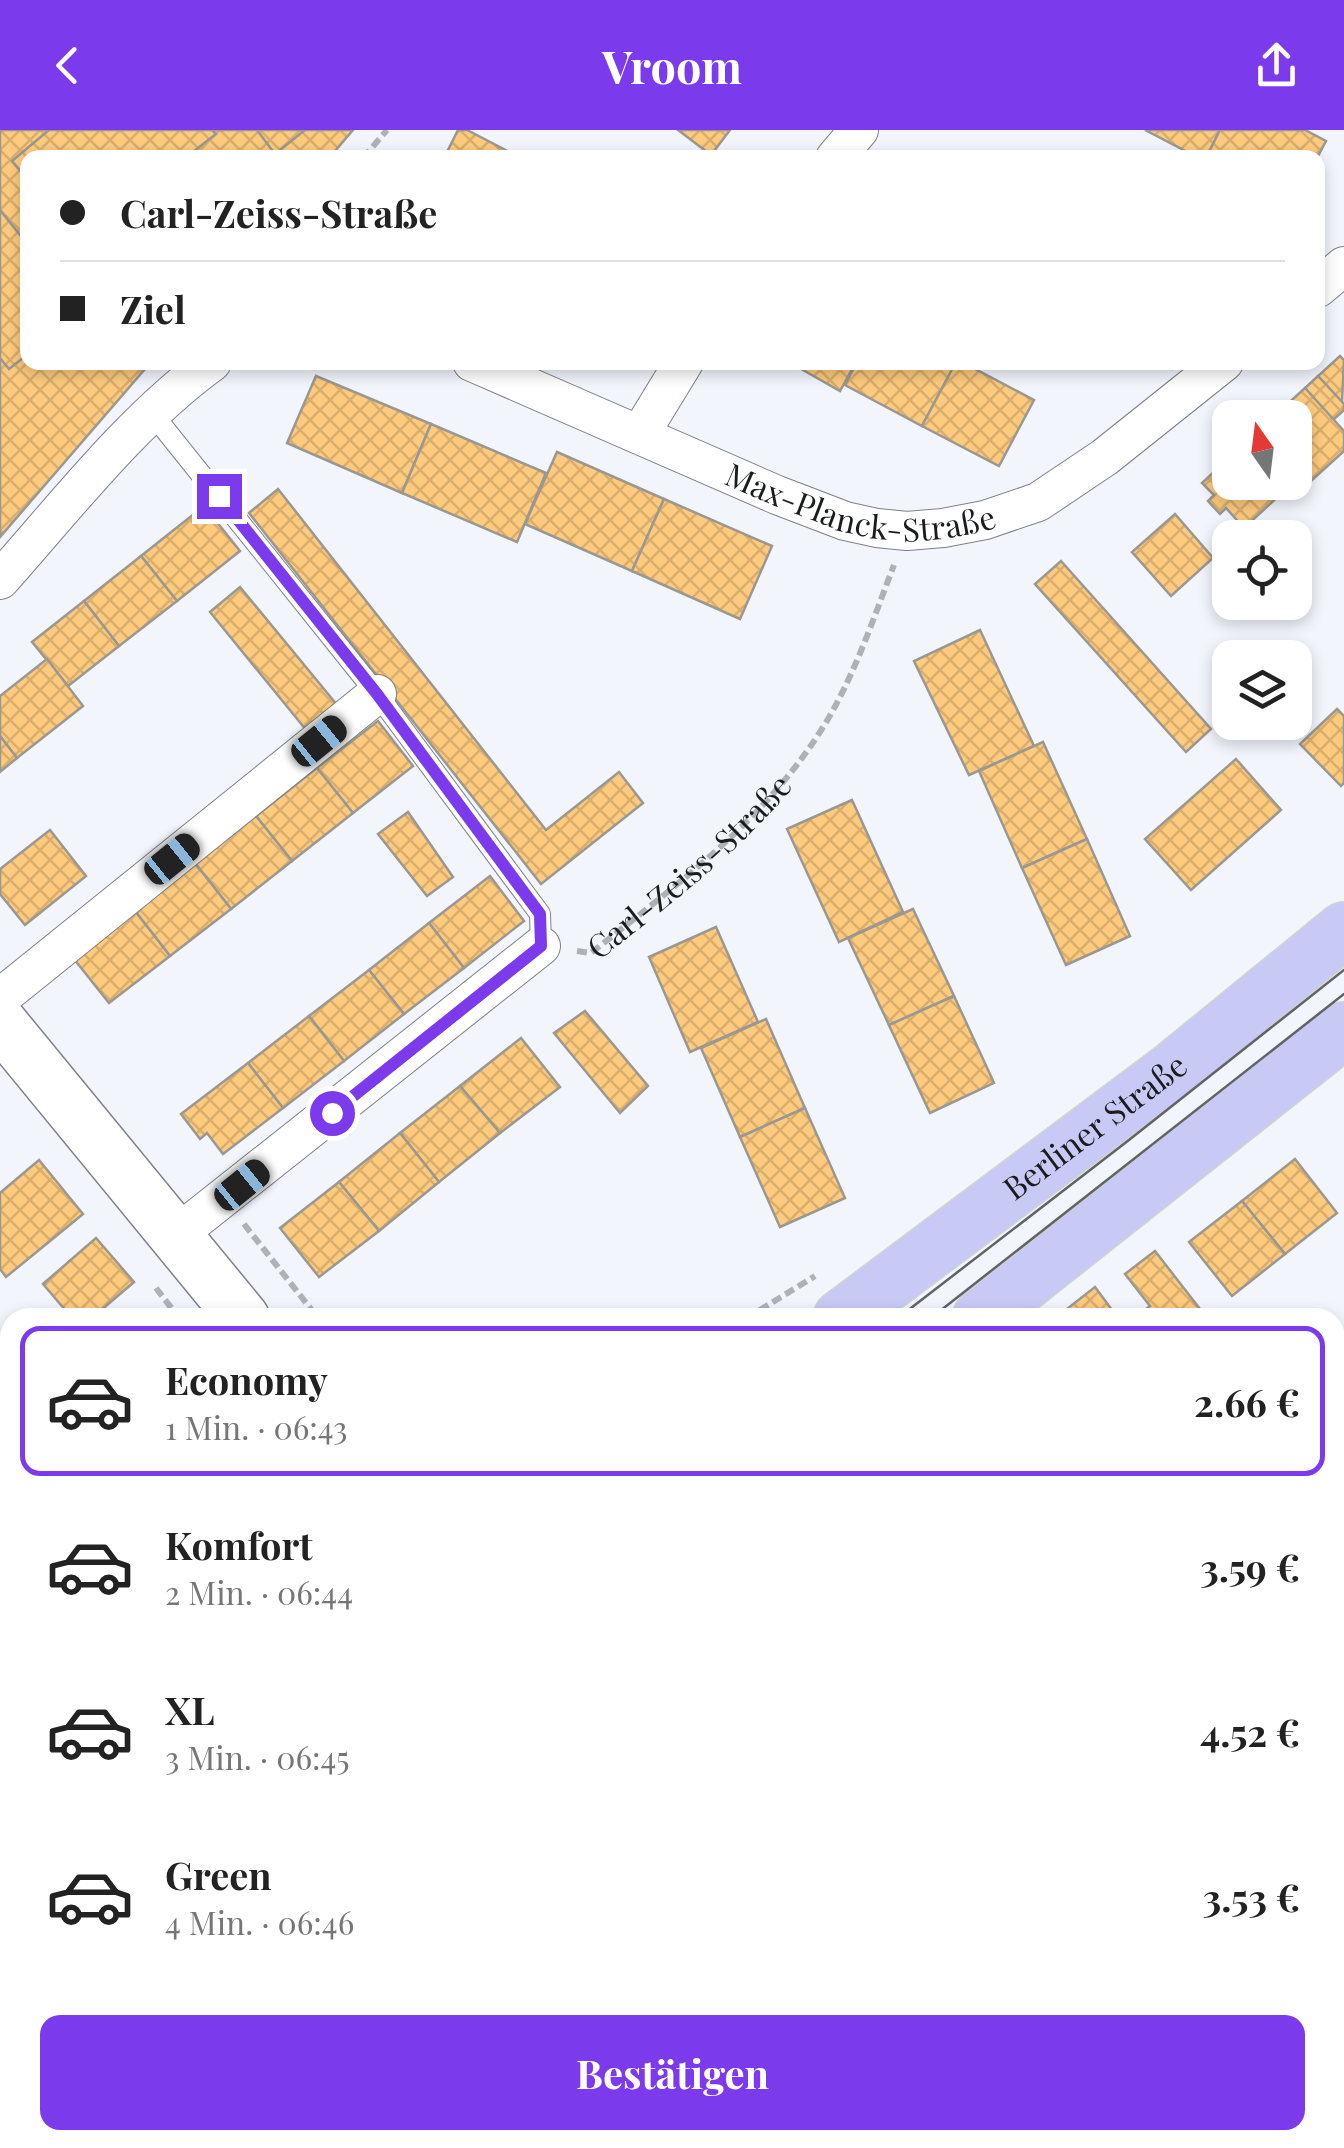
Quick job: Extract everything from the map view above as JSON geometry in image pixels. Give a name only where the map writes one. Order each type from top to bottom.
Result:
[{"type":"main road","name":"Berliner Straße","points":[[853,1308],[1171,1071],[1344,930]]},
{"type":"main road","points":[[0,1022],[176,1236],[261,1307]]},
{"type":"main road","points":[[993,1308],[1344,1030]]},
{"type":"street","points":[[842,150],[859,130]]},
{"type":"street","points":[[0,580],[151,412],[201,370]]},
{"type":"street","name":"Max-Planck-Straße","points":[[491,370],[777,495],[845,521],[907,530],[985,520],[1038,502],[1105,458],[1214,370]]},
{"type":"street","points":[[640,434],[679,370]]},
{"type":"street","points":[[0,998],[377,694]]},
{"type":"street","name":"Carl-Zeiss-Straße","points":[[176,1236],[541,946]]},
{"type":"lane","points":[[151,412],[377,694],[540,914],[541,946]]},
{"type":"path","points":[[371,150],[388,130]]},
{"type":"path","name":"Carl-Zeiss-Straße","points":[[541,946],[592,953],[706,862],[773,796],[835,704],[858,658],[907,530]]},
{"type":"path","points":[[261,1307],[292,1285]]},
{"type":"building","points":[[0,130],[49,130],[20,150],[0,170]]},
{"type":"building","points":[[0,130],[353,130],[336,150],[20,150],[20,370],[144,370],[0,537]]},
{"type":"building","points":[[49,130],[212,130],[216,134],[195,150],[25,150]]},
{"type":"building","points":[[257,130],[305,130],[280,150],[272,150]]},
{"type":"building","points":[[458,130],[467,130],[506,150],[448,150]]},
{"type":"building","points":[[678,130],[730,130],[715,150],[704,150]]},
{"type":"building","points":[[1145,130],[1220,130],[1210,150],[1184,150]]},
{"type":"building","points":[[1220,130],[1305,130],[1326,141],[1321,150],[1210,150]]},
{"type":"building","points":[[20,154],[20,170],[12,161]]},
{"type":"building","points":[[0,210],[20,235],[20,360],[9,369],[0,358]]},
{"type":"building","points":[[1340,356],[1344,360],[1342,402],[1318,376]]},
{"type":"building","points":[[803,370],[852,370],[840,391]]},
{"type":"building","points":[[853,370],[952,370],[922,426],[845,385]]},
{"type":"building","points":[[952,370],[977,370],[1034,400],[999,466],[922,426]]},
{"type":"building","points":[[316,376],[431,424],[402,493],[287,443]]},
{"type":"building","points":[[1318,376],[1344,404],[1344,410],[1333,420],[1305,388]]},
{"type":"building","points":[[1305,388],[1344,431],[1344,451],[1312,480],[1312,400],[1292,400]]},
{"type":"building","points":[[431,424],[546,473],[517,542],[402,493]]},
{"type":"building","points":[[557,452],[664,499],[632,571],[525,524]]},
{"type":"building","points":[[1212,474],[1212,493],[1202,483]]},
{"type":"building","points":[[278,489],[546,830],[619,772],[643,803],[541,884],[249,513]]},
{"type":"building","points":[[1212,497],[1274,500],[1253,520],[1237,520],[1226,508],[1220,514],[1208,501]]},
{"type":"building","points":[[664,499],[772,546],[740,619],[632,571]]},
{"type":"building","points":[[204,506],[240,551],[177,601],[141,556]]},
{"type":"building","points":[[1175,514],[1212,559],[1171,596],[1132,552]]},
{"type":"building","points":[[141,556],[177,601],[119,646],[84,601]]},
{"type":"building","points":[[1061,561],[1211,729],[1186,752],[1035,584]]},
{"type":"building","points":[[240,587],[338,706],[307,731],[210,612]]},
{"type":"building","points":[[84,601],[119,646],[68,686],[32,642]]},
{"type":"building","points":[[980,630],[1034,746],[969,775],[914,661]]},
{"type":"building","points":[[47,659],[83,706],[17,758],[0,736],[0,696]]},
{"type":"building","points":[[1337,709],[1344,716],[1341,786],[1300,744],[1312,740],[1312,733]]},
{"type":"building","points":[[378,721],[413,766],[353,813],[317,768]]},
{"type":"building","points":[[0,736],[17,758],[0,772]]},
{"type":"building","points":[[1043,742],[1087,839],[1022,868],[979,771]]},
{"type":"building","points":[[1236,759],[1281,810],[1191,890],[1145,839]]},
{"type":"building","points":[[317,768],[353,813],[292,861],[256,816]]},
{"type":"building","points":[[852,800],[903,912],[839,942],[787,829]]},
{"type":"building","points":[[408,812],[453,877],[427,896],[378,834]]},
{"type":"building","points":[[256,816],[292,861],[231,909],[195,863]]},
{"type":"building","points":[[50,830],[86,876],[25,925],[0,894],[0,869]]},
{"type":"building","points":[[1087,839],[1130,936],[1066,965],[1022,868]]},
{"type":"building","points":[[195,863],[231,909],[170,956],[135,911]]},
{"type":"building","points":[[490,876],[524,921],[464,968],[429,923]]},
{"type":"building","points":[[913,909],[954,996],[889,1025],[848,938]]},
{"type":"building","points":[[135,911],[170,956],[109,1003],[74,959]]},
{"type":"building","points":[[429,923],[464,968],[404,1014],[369,970]]},
{"type":"building","points":[[716,927],[758,1022],[690,1052],[649,957]]},
{"type":"building","points":[[369,970],[404,1014],[344,1061],[309,1016]]},
{"type":"building","points":[[954,996],[994,1083],[930,1113],[889,1025]]},
{"type":"building","points":[[585,1011],[648,1086],[620,1113],[554,1033]]},
{"type":"building","points":[[309,1016],[344,1061],[283,1108],[248,1063]]},
{"type":"building","points":[[766,1019],[805,1108],[740,1137],[701,1048]]},
{"type":"building","points":[[521,1038],[560,1087],[500,1133],[460,1086]]},
{"type":"building","points":[[248,1063],[283,1108],[223,1154],[207,1133],[200,1139],[181,1114]]},
{"type":"building","points":[[460,1086],[500,1133],[439,1182],[400,1133]]},
{"type":"building","points":[[805,1108],[845,1198],[780,1227],[740,1137]]},
{"type":"building","points":[[400,1133],[439,1182],[379,1231],[339,1182]]},
{"type":"building","points":[[1295,1159],[1337,1213],[1285,1254],[1242,1201]]},
{"type":"building","points":[[39,1160],[83,1214],[6,1277],[0,1269],[0,1193]]},
{"type":"building","points":[[339,1182],[379,1231],[319,1277],[280,1228]]},
{"type":"building","points":[[1242,1201],[1285,1254],[1232,1296],[1189,1242]]},
{"type":"building","points":[[96,1238],[134,1282],[104,1308],[63,1308],[43,1284]]},
{"type":"building","points":[[1155,1251],[1199,1308],[1147,1308],[1150,1306],[1125,1274]]},
{"type":"building","points":[[1095,1287],[1111,1308],[1068,1308]]},
{"type":"tram line","points":[[911,1308],[1344,970]]},
{"type":"tram line","points":[[944,1308],[1344,994]]},
{"type":"route","points":[[219,496],[377,694],[540,914],[541,946],[332,1113]]}]
